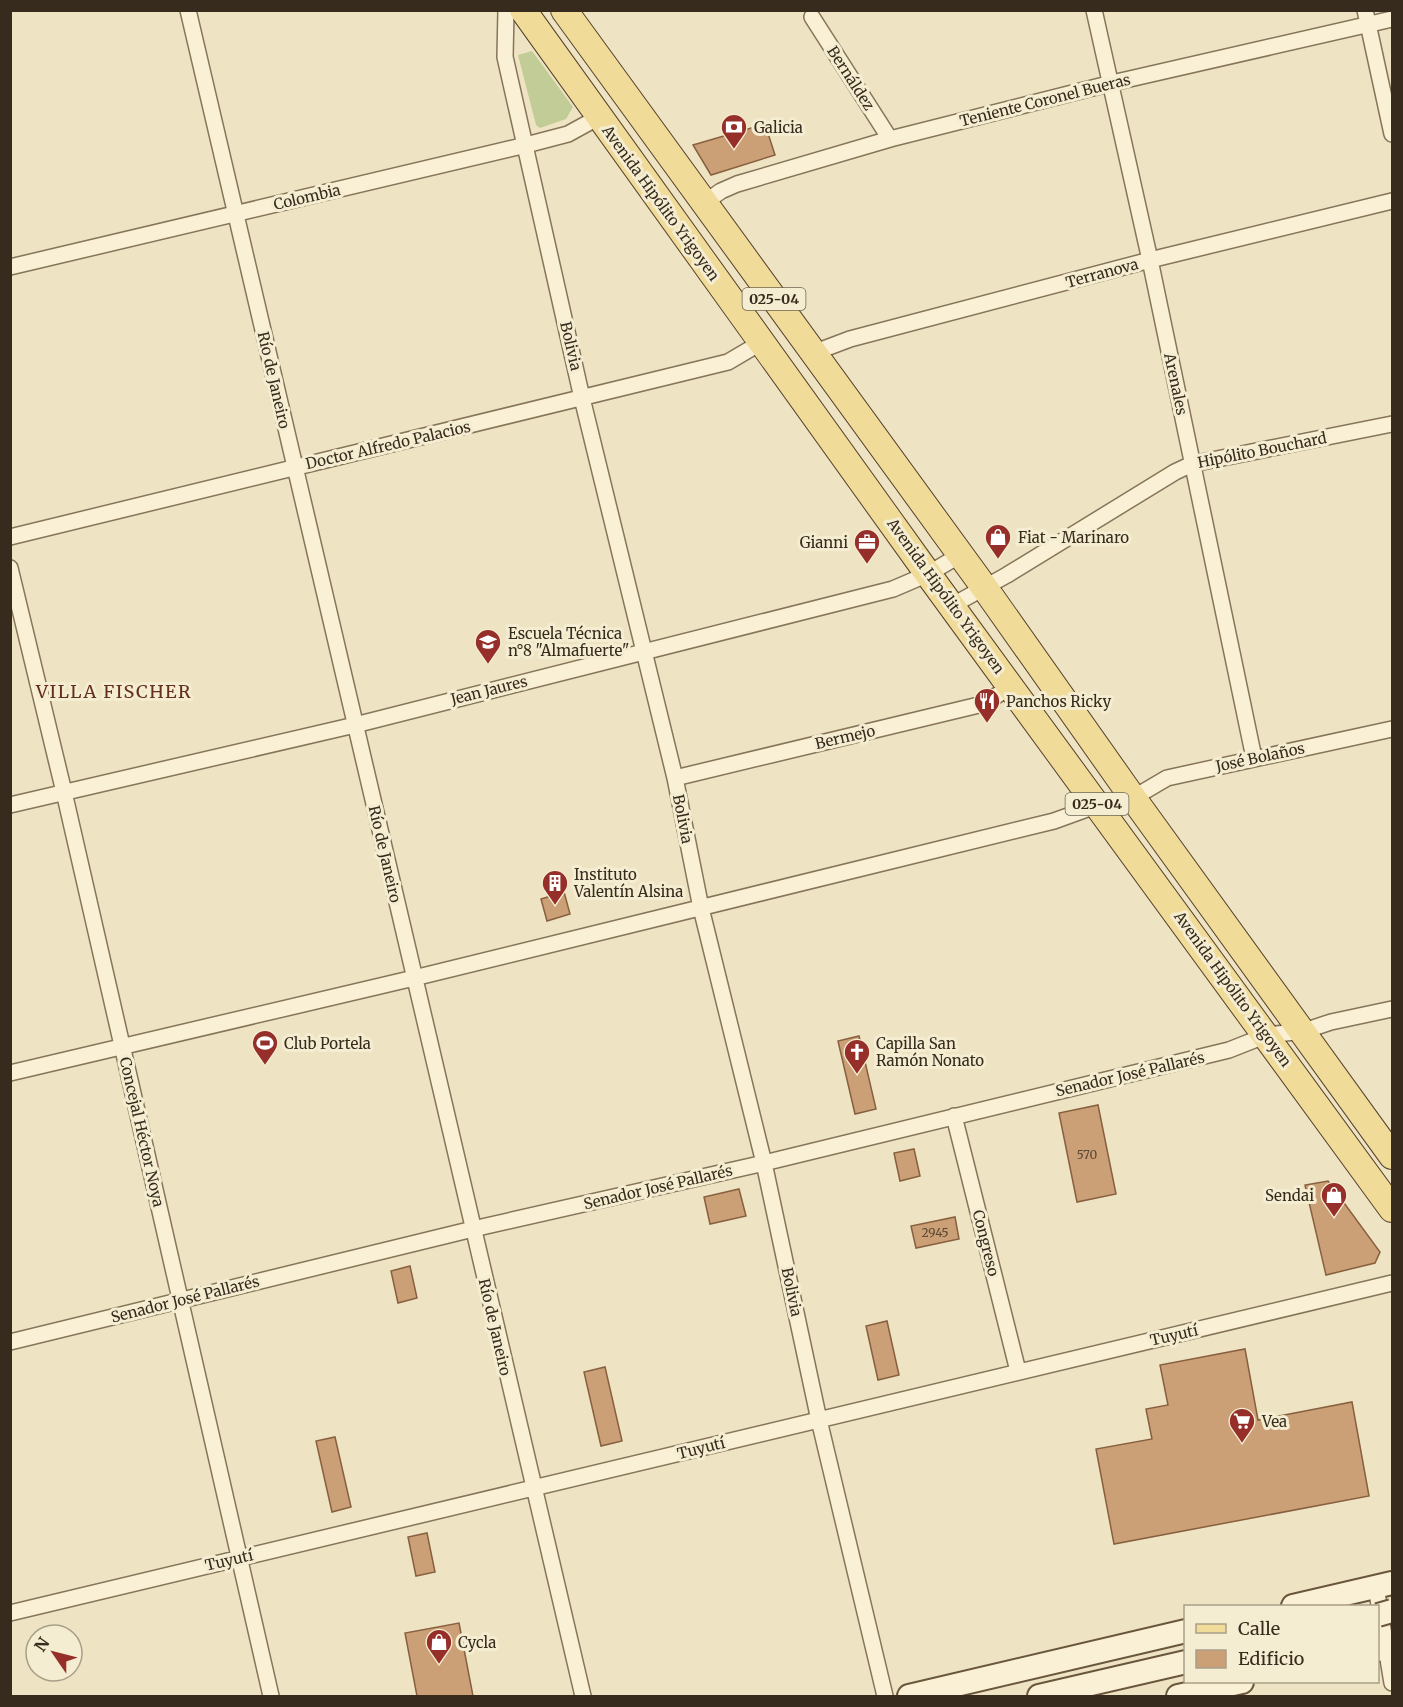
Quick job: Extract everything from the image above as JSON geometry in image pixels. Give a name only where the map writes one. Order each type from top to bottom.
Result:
[{"type":"main road","name":"Avenida Hipólito Yrigoyen","points":[[523,10],[928,574],[953,605],[1392,1209]]},
{"type":"main road","name":"025-04","points":[[564,10],[984,587],[1133,798],[1392,1155]]},
{"type":"main road","points":[[1297,1605],[1384,1585]]},
{"type":"main road","points":[[909,1696],[1184,1631]]},
{"type":"main road","points":[[1044,1695],[1184,1662]]},
{"type":"main road","points":[[1178,1696],[1237,1683]]},
{"type":"street","name":"Río de Janeiro","points":[[188,10],[583,1696]]},
{"type":"street","name":"Bolivia","points":[[506,10],[505,57],[582,398],[675,778],[701,908],[764,1163],[819,1419],[885,1696]]},
{"type":"street","name":"Arenales","points":[[1094,10],[1112,83],[1254,758]]},
{"type":"street","name":"Bernáldez","points":[[812,17],[890,139]]},
{"type":"street","name":"Teniente Coronel Bueras","points":[[704,203],[721,191],[737,184],[890,139],[1366,18],[1392,19]]},
{"type":"street","points":[[1366,18],[1392,134]]},
{"type":"street","name":"Colombia","points":[[10,267],[526,145],[568,134],[599,117]]},
{"type":"street","name":"Terranova","points":[[813,353],[850,339],[1392,201]]},
{"type":"street","name":"Doctor Alfredo Palacios","points":[[10,537],[728,362],[762,342]]},
{"type":"street","name":"Hipólito Bouchard","points":[[984,587],[1192,464],[1392,424]]},
{"type":"street","name":"Jean Jaures","points":[[10,805],[355,725],[893,589],[928,574],[960,555]]},
{"type":"street","name":"Concejal Héctor Noya","points":[[10,568],[123,1046],[271,1696]]},
{"type":"street","points":[[953,605],[984,587]]},
{"type":"street","name":"Bermejo","points":[[675,778],[983,704],[1012,687]]},
{"type":"street","name":"José Bolaños","points":[[1133,798],[1167,778],[1392,729]]},
{"type":"street","points":[[10,1073],[701,908],[1054,821],[1098,805]]},
{"type":"street","name":"Senador José Pallarés","points":[[10,1342],[472,1229],[764,1163],[1229,1050],[1267,1035],[1304,1031],[1331,1022],[1392,1009]]},
{"type":"street","name":"Congreso","points":[[954,1116],[1018,1371]]},
{"type":"street","name":"Tuyutí","points":[[10,1613],[1392,1283]]},
{"type":"street","points":[[1384,1585],[1385,1648],[1392,1683]]},
{"type":"green space","points":[[532,51],[573,107],[566,119],[540,128],[536,125],[518,55]]},
{"type":"building","name":"Galicia","points":[[765,124],[775,155],[711,175],[693,145]]},
{"type":"building","name":"Instituto Valentín Alsina","points":[[564,892],[570,914],[547,921],[541,899]]},
{"type":"building","name":"Capilla San Ramón Nonato","points":[[859,1036],[876,1109],[855,1114],[838,1041]]},
{"type":"building","points":[[1098,1105],[1116,1194],[1077,1202],[1059,1113]]},
{"type":"building","points":[[914,1149],[920,1176],[900,1181],[894,1153]]},
{"type":"building","name":"Sendai","points":[[1328,1181],[1380,1252],[1375,1263],[1326,1275],[1305,1185]]},
{"type":"building","points":[[739,1189],[746,1216],[710,1224],[704,1197]]},
{"type":"building","points":[[955,1217],[959,1239],[916,1248],[911,1226]]},
{"type":"building","points":[[410,1266],[417,1298],[398,1303],[391,1271]]},
{"type":"building","points":[[887,1321],[899,1375],[878,1380],[866,1326]]},
{"type":"building","name":"Vea","points":[[1245,1349],[1258,1420],[1352,1402],[1369,1496],[1114,1544],[1096,1449],[1152,1439],[1146,1409],[1168,1405],[1160,1365]]},
{"type":"building","points":[[605,1367],[622,1441],[601,1446],[584,1372]]},
{"type":"building","points":[[335,1437],[351,1507],[332,1512],[316,1441]]},
{"type":"building","points":[[427,1533],[435,1572],[416,1576],[408,1537]]},
{"type":"building","name":"Cycla","points":[[459,1623],[473,1696],[417,1696],[405,1633]]},
{"type":"place","name":"Galicia","points":[[734,150]]},
{"type":"place","name":"Fiat - Marinaro","points":[[998,560]]},
{"type":"place","name":"Gianni","points":[[867,565]]},
{"type":"place","name":"Escuela Técnica n°8 \"Almafuerte\"","points":[[488,665]]},
{"type":"place","name":"Panchos Ricky","points":[[987,724]]},
{"type":"place","name":"Instituto Valentín Alsina","points":[[555,906]]},
{"type":"place","name":"Club Portela","points":[[265,1066]]},
{"type":"place","name":"Capilla San Ramón Nonato","points":[[857,1075]]},
{"type":"place","name":"Sendai","points":[[1334,1218]]},
{"type":"place","name":"Vea","points":[[1242,1444]]},
{"type":"place","name":"Cycla","points":[[439,1665]]},
{"type":"district","name":"VILLA FISCHER","points":[[114,691]]}]
